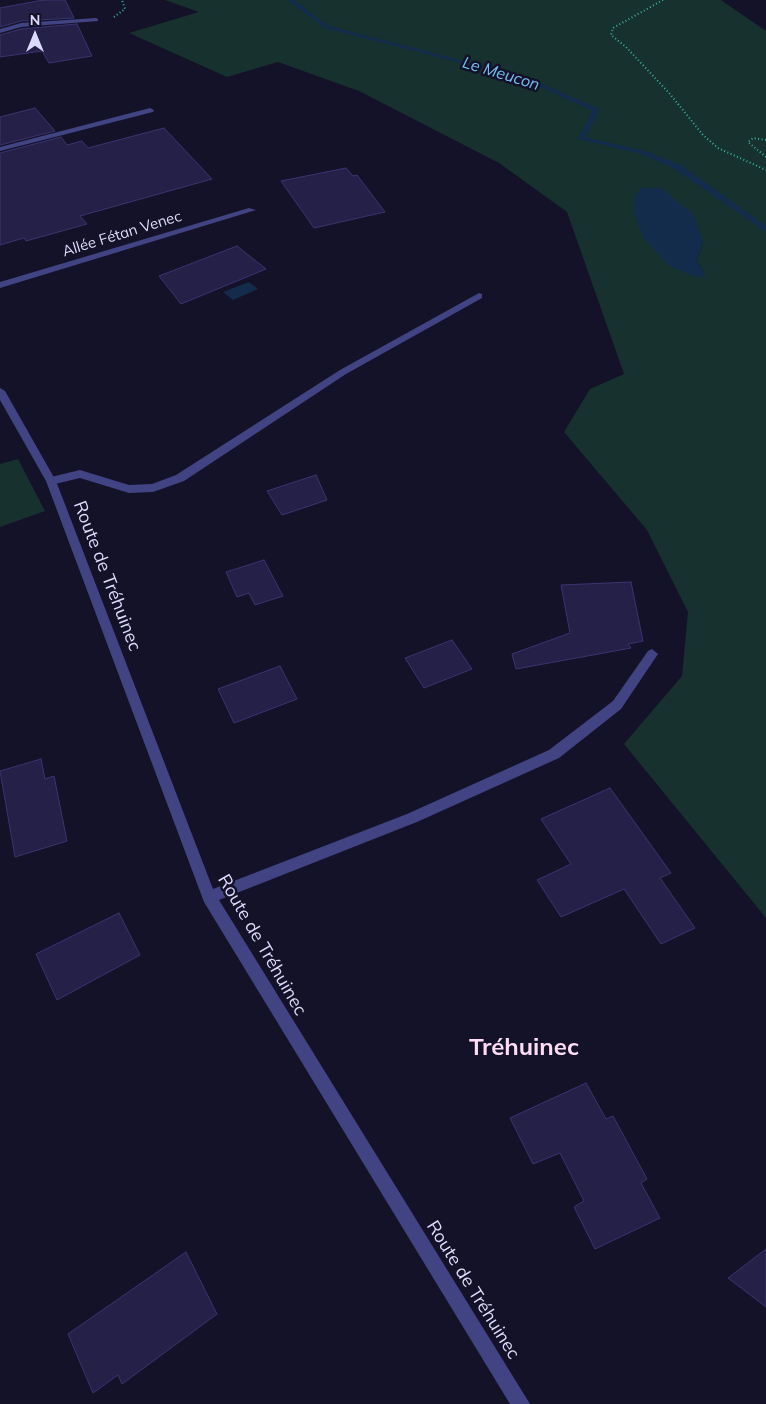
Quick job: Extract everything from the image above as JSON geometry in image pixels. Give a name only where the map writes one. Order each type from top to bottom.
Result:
[{"type":"street","points":[[0,31],[21,25],[96,20]]},
{"type":"street","points":[[0,149],[150,110]]},
{"type":"street","name":"Allée Fétan Venec","points":[[0,285],[252,210]]},
{"type":"street","points":[[51,481],[80,474],[129,489],[153,488],[180,478],[343,372],[479,296]]},
{"type":"street","name":"Route de Tréhuinec","points":[[0,391],[51,481],[208,897],[521,1404]]},
{"type":"street","points":[[208,897],[412,818],[554,754],[617,704],[652,654]]},
{"type":"path","points":[[663,0],[613,28],[611,35],[626,47],[670,94],[703,135],[718,148],[752,166],[766,170]]},
{"type":"path","points":[[766,140],[753,138],[748,142],[766,157]]},
{"type":"green space","points":[[165,0],[721,0],[766,31],[766,918],[624,744],[682,676],[688,612],[647,530],[564,432],[590,389],[624,374],[567,212],[499,163],[359,91],[278,62],[227,77],[129,33],[199,12]],"holes":[[[642,188],[703,241],[697,260],[705,275]]]},
{"type":"green space","points":[[18,459],[45,511],[0,527],[0,464]]},
{"type":"water","points":[[642,188],[661,188],[693,214],[703,241],[697,260],[706,276],[696,277],[670,266],[644,238],[634,215],[634,196]]},
{"type":"water","points":[[249,282],[258,289],[233,300],[223,292]]},
{"type":"building","points":[[43,0],[65,0],[74,18],[21,21],[0,27],[0,8]]},
{"type":"building","points":[[77,24],[92,56],[49,63],[42,51],[0,57],[0,35],[21,29]]},
{"type":"building","points":[[35,108],[55,131],[0,145],[0,117]]},
{"type":"building","points":[[164,128],[212,179],[80,216],[87,224],[26,241],[24,238],[0,245],[0,153],[61,137],[67,145],[82,141],[88,148]]},
{"type":"building","points":[[346,168],[353,176],[357,175],[385,212],[314,228],[281,181]]},
{"type":"building","points":[[237,246],[266,269],[181,304],[159,276]]},
{"type":"building","points":[[316,475],[327,500],[282,515],[267,491]]},
{"type":"building","points":[[264,560],[283,596],[255,605],[249,593],[237,597],[226,572]]},
{"type":"building","points":[[631,582],[643,641],[628,644],[631,648],[516,669],[512,654],[570,633],[561,585]]},
{"type":"building","points":[[452,640],[472,669],[424,688],[405,658]]},
{"type":"building","points":[[280,666],[297,699],[234,723],[218,689]]},
{"type":"building","points":[[41,759],[45,779],[54,776],[67,841],[15,857],[0,771]]},
{"type":"building","points":[[610,788],[671,873],[660,878],[695,928],[661,944],[624,889],[561,917],[537,880],[571,864],[541,819]]},
{"type":"building","points":[[119,913],[140,955],[57,1000],[36,954]]},
{"type":"building","points":[[586,1083],[606,1119],[613,1116],[647,1179],[641,1183],[660,1218],[595,1249],[574,1207],[584,1201],[560,1153],[533,1164],[510,1118]]},
{"type":"building","points":[[766,1249],[766,1307],[728,1278]]},
{"type":"building","points":[[186,1252],[217,1314],[122,1384],[118,1375],[93,1393],[68,1334]]},
{"type":"waterway","name":"Le Meucon","points":[[290,0],[327,27],[528,79],[597,110],[581,138],[643,152],[678,167],[766,230]]},
{"type":"district","name":"Tréhuinec","points":[[524,1048]]}]
